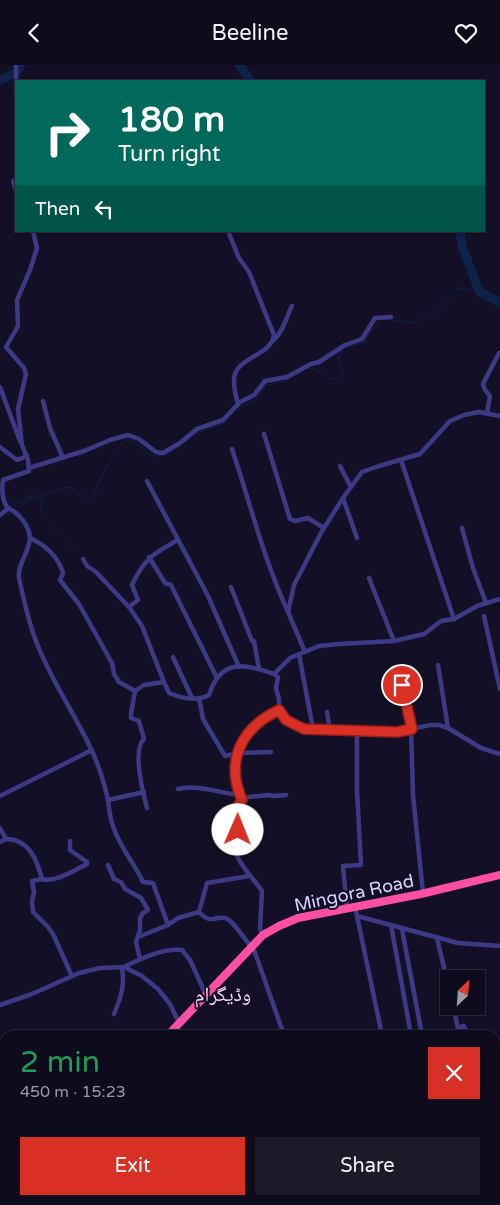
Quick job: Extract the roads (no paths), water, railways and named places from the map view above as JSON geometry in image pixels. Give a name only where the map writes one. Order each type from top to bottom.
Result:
[{"type":"highway","name":"Mingora Road","points":[[173,1030],[263,935],[279,926],[298,918],[423,893],[500,875]]},
{"type":"street","points":[[16,65],[16,80]]},
{"type":"street","points":[[22,445],[18,409],[26,374],[24,367],[6,347],[18,326],[17,300],[30,270],[37,247],[33,232]]},
{"type":"street","points":[[228,232],[239,258],[249,272],[274,335],[273,341]]},
{"type":"street","points":[[238,405],[233,380],[235,374],[244,363],[264,351],[273,341],[287,321],[288,313],[292,307]]},
{"type":"street","points":[[168,925],[153,883],[143,883],[123,850],[108,813],[108,800],[92,750],[50,672],[34,635],[18,572],[27,552],[30,538],[22,518],[6,506],[2,500],[3,480],[29,471],[29,468],[63,458],[110,439],[128,435],[139,439],[156,452],[163,453],[180,443],[197,429],[223,419],[238,405],[254,395],[265,381],[287,377],[311,364],[319,362],[345,345],[362,339],[375,318],[390,317]]},
{"type":"street","points":[[487,413],[490,397],[483,384],[499,353]]},
{"type":"street","points":[[0,387],[27,456],[29,468]]},
{"type":"street","points":[[42,401],[50,428],[63,458]]},
{"type":"street","points":[[288,612],[294,585],[324,528],[362,472],[379,465],[420,454],[450,421],[464,415],[479,412],[500,416]]},
{"type":"street","points":[[264,434],[290,519],[296,521],[308,518],[324,528]]},
{"type":"street","points":[[0,447],[17,460],[27,456]]},
{"type":"street","points":[[232,449],[262,546],[305,651]]},
{"type":"street","points":[[402,463],[454,619]]},
{"type":"street","points":[[340,466],[351,487]]},
{"type":"street","points":[[147,481],[208,597],[240,667]]},
{"type":"street","points":[[343,498],[357,538]]},
{"type":"street","points":[[0,515],[9,508]]},
{"type":"street","points":[[462,528],[473,568],[486,603]]},
{"type":"street","points":[[30,538],[45,546],[58,562],[63,573],[60,580],[79,604],[112,663],[114,675],[121,684],[135,691]]},
{"type":"street","points":[[129,607],[137,602],[139,598],[132,585],[138,571],[149,557],[178,540]]},
{"type":"street","points":[[149,557],[165,583],[171,585],[217,678]]},
{"type":"street","points":[[83,559],[87,566],[96,571],[129,607],[142,626],[169,693],[185,699],[199,698],[209,695],[217,678],[231,667],[259,669],[278,677],[276,688],[279,710],[286,720],[304,729],[397,732],[439,725],[448,728],[481,748],[500,754]]},
{"type":"street","points":[[369,578],[394,641]]},
{"type":"street","points":[[230,587],[252,641],[254,641],[259,669]]},
{"type":"street","points":[[274,675],[290,658],[319,646],[339,643],[394,641],[424,634],[441,621],[454,619],[486,603],[500,599]]},
{"type":"street","points":[[484,616],[500,689]]},
{"type":"street","points":[[299,654],[313,729]]},
{"type":"street","points":[[173,657],[192,698]]},
{"type":"street","points":[[438,665],[448,728]]},
{"type":"street","points":[[399,669],[412,729],[413,795],[423,893]]},
{"type":"street","points":[[147,808],[138,755],[144,739],[139,721],[131,718],[131,715],[135,691],[144,685],[164,682]]},
{"type":"street","points":[[199,698],[203,719],[225,756],[238,753],[271,753]]},
{"type":"street","points":[[263,935],[260,929],[263,894],[242,868],[233,847],[231,835],[238,830],[236,809],[241,802],[237,790],[235,766],[239,745],[266,716],[279,710]]},
{"type":"street","points":[[326,712],[330,730]]},
{"type":"street","points":[[357,730],[357,790],[361,865],[343,866],[351,908],[357,916],[381,1030]]},
{"type":"street","points":[[0,796],[92,750]]},
{"type":"street","points":[[178,789],[186,787],[195,788],[240,797],[286,795]]},
{"type":"street","points":[[108,800],[144,792]]},
{"type":"street","points":[[0,828],[6,839]]},
{"type":"street","points":[[0,842],[6,839],[15,839],[30,851],[38,863],[42,879]]},
{"type":"street","points":[[70,841],[70,850],[84,859],[87,864],[75,872],[50,879],[32,881],[34,912],[48,927],[72,976]]},
{"type":"street","points":[[108,865],[114,879],[121,882],[130,893],[141,898],[148,910]]},
{"type":"street","points":[[199,912],[207,883],[249,876]]},
{"type":"street","points":[[140,959],[136,947],[140,930],[140,918],[148,910],[161,907]]},
{"type":"street","points":[[138,937],[168,925],[178,918],[199,912]]},
{"type":"street","points":[[199,912],[206,919],[225,918],[230,921],[252,948],[282,1030]]},
{"type":"street","points":[[357,916],[458,943],[500,946]]},
{"type":"street","points":[[391,925],[410,1030]]},
{"type":"street","points":[[402,929],[421,1030]]},
{"type":"street","points":[[437,938],[445,970]]},
{"type":"street","points":[[0,1005],[32,994],[72,976],[100,968],[122,967],[140,959],[173,949],[182,950],[190,960],[206,995]]},
{"type":"street","points":[[114,1014],[122,996],[124,981],[122,967]]},
{"type":"street","points":[[122,967],[142,976],[158,989],[170,1005],[179,1023]]},
{"type":"street","points":[[455,1015],[458,1028],[464,1026],[465,1030]]},
{"type":"waterway","points":[[0,80],[16,73],[21,65]]},
{"type":"waterway","points":[[239,65],[250,80]]},
{"type":"waterway","points":[[460,232],[462,246],[479,291],[500,303]]},
{"type":"waterway","points":[[387,319],[415,322],[432,313],[459,288],[479,291]]},
{"type":"waterway","points":[[345,348],[363,343],[380,320]]},
{"type":"waterway","points":[[306,369],[313,368],[331,379],[338,379],[343,372],[338,356],[342,350]]},
{"type":"waterway","points":[[16,509],[28,500],[64,487],[72,488],[85,499],[89,499],[123,442],[131,440],[143,447],[148,454],[155,456],[169,454],[197,433],[224,423],[238,407],[256,400],[266,385],[286,381],[300,372]]},
{"type":"waterway","points":[[8,498],[13,505],[30,496],[33,498]]},
{"type":"waterway","points":[[44,496],[41,512],[45,520],[64,541],[78,551]]},
{"type":"waterway","points":[[1,517],[6,517],[11,513]]},
{"type":"district","name":"وڈیگرام","points":[[223,994]]}]
